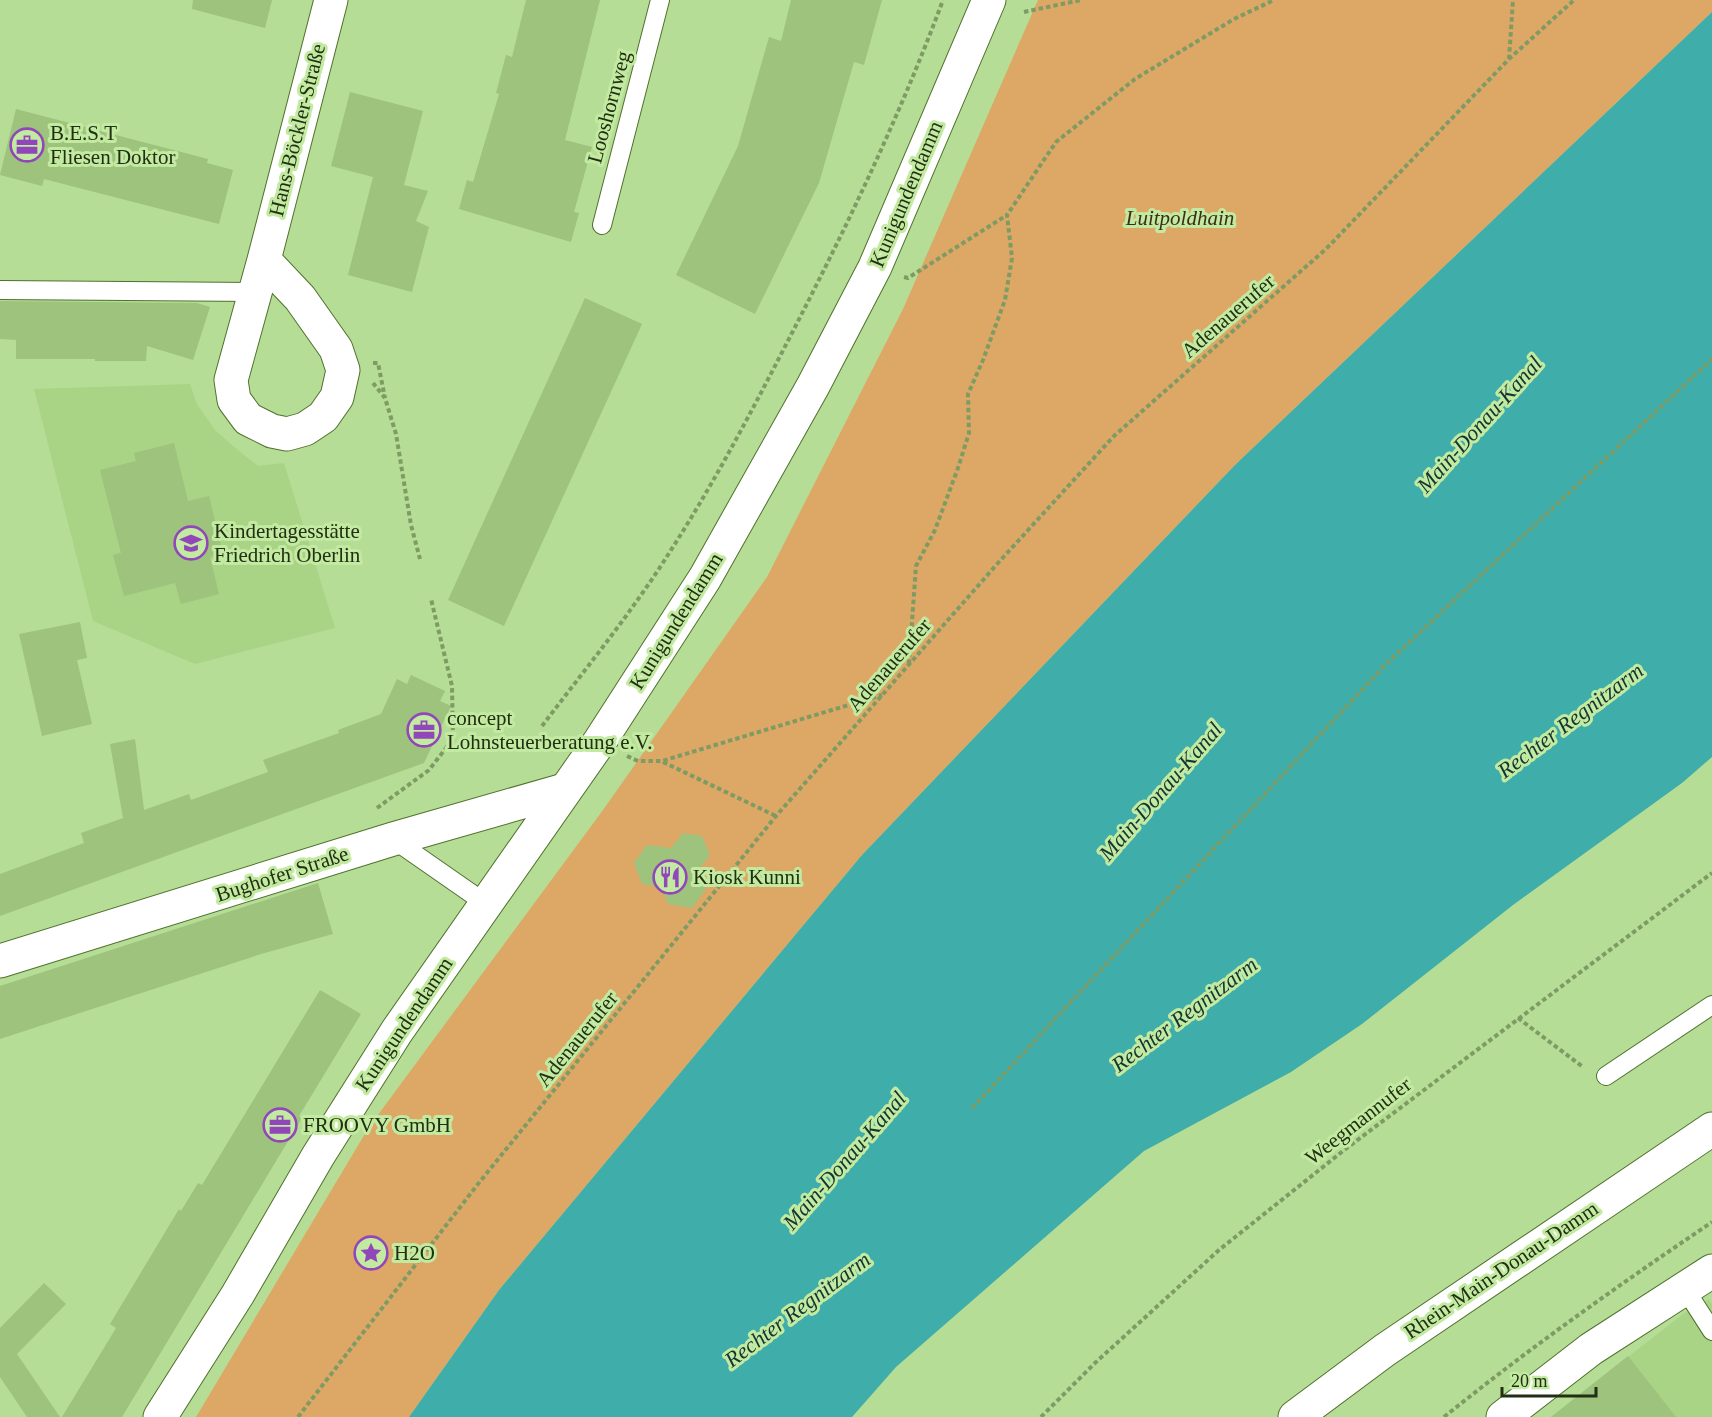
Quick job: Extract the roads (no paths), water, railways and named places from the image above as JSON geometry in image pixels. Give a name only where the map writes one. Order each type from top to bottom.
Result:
[{"type":"street","name":"Hans-Böckler-Straße","points":[[264,260],[300,298],[321,326],[336,349],[342,370],[337,397],[323,417],[305,429],[287,434],[272,431],[248,419],[234,400],[231,380],[331,0]]},
{"type":"street","name":"Kunigundendamm","points":[[160,1417],[238,1294],[351,1103],[397,1031],[600,741],[705,579],[807,396],[875,267],[988,0]]},
{"type":"street","name":"Bughofer Straße","points":[[0,961],[393,839],[564,790]]},
{"type":"street","name":"Rhein-Main-Donau-Damm","points":[[1295,1417],[1385,1350],[1598,1204],[1712,1130]]},
{"type":"street","points":[[1503,1417],[1591,1349],[1712,1271]]},
{"type":"lane","name":"Looshornweg","points":[[602,225],[660,0]]},
{"type":"lane","points":[[0,290],[255,292]]},
{"type":"lane","points":[[393,839],[485,903]]},
{"type":"lane","points":[[1606,1076],[1712,1005]]},
{"type":"lane","points":[[1685,1289],[1712,1331]]},
{"type":"water","points":[[1712,12],[1712,757],[1682,783],[1513,905],[1362,1024],[1291,1072],[1144,1151],[896,1367],[852,1417],[409,1417],[499,1290],[862,855],[1235,465]]},
{"type":"place","name":"B.E.S.T Fliesen Doktor","points":[[27,145]]},
{"type":"place","name":"Kindertagesstätte Friedrich Oberlin","points":[[191,543]]},
{"type":"place","name":"concept Lohnsteuerberatung e.V.","points":[[424,730]]},
{"type":"place","name":"Kiosk Kunni","points":[[670,877]]},
{"type":"place","name":"FROOVY GmbH","points":[[280,1125]]},
{"type":"place","name":"H2O","points":[[371,1253]]},
{"type":"park label","name":"Luitpoldhain","points":[[1180,218]]},
{"type":"water label","name":"Main-Donau-Kanal","points":[[1479,424]]},
{"type":"water label","name":"Rechter Regnitzarm","points":[[1570,720]]},
{"type":"water label","name":"Main-Donau-Kanal","points":[[1160,791]]},
{"type":"water label","name":"Rechter Regnitzarm","points":[[1184,1014]]},
{"type":"water label","name":"Main-Donau-Kanal","points":[[844,1160]]},
{"type":"water label","name":"Rechter Regnitzarm","points":[[797,1309]]}]
